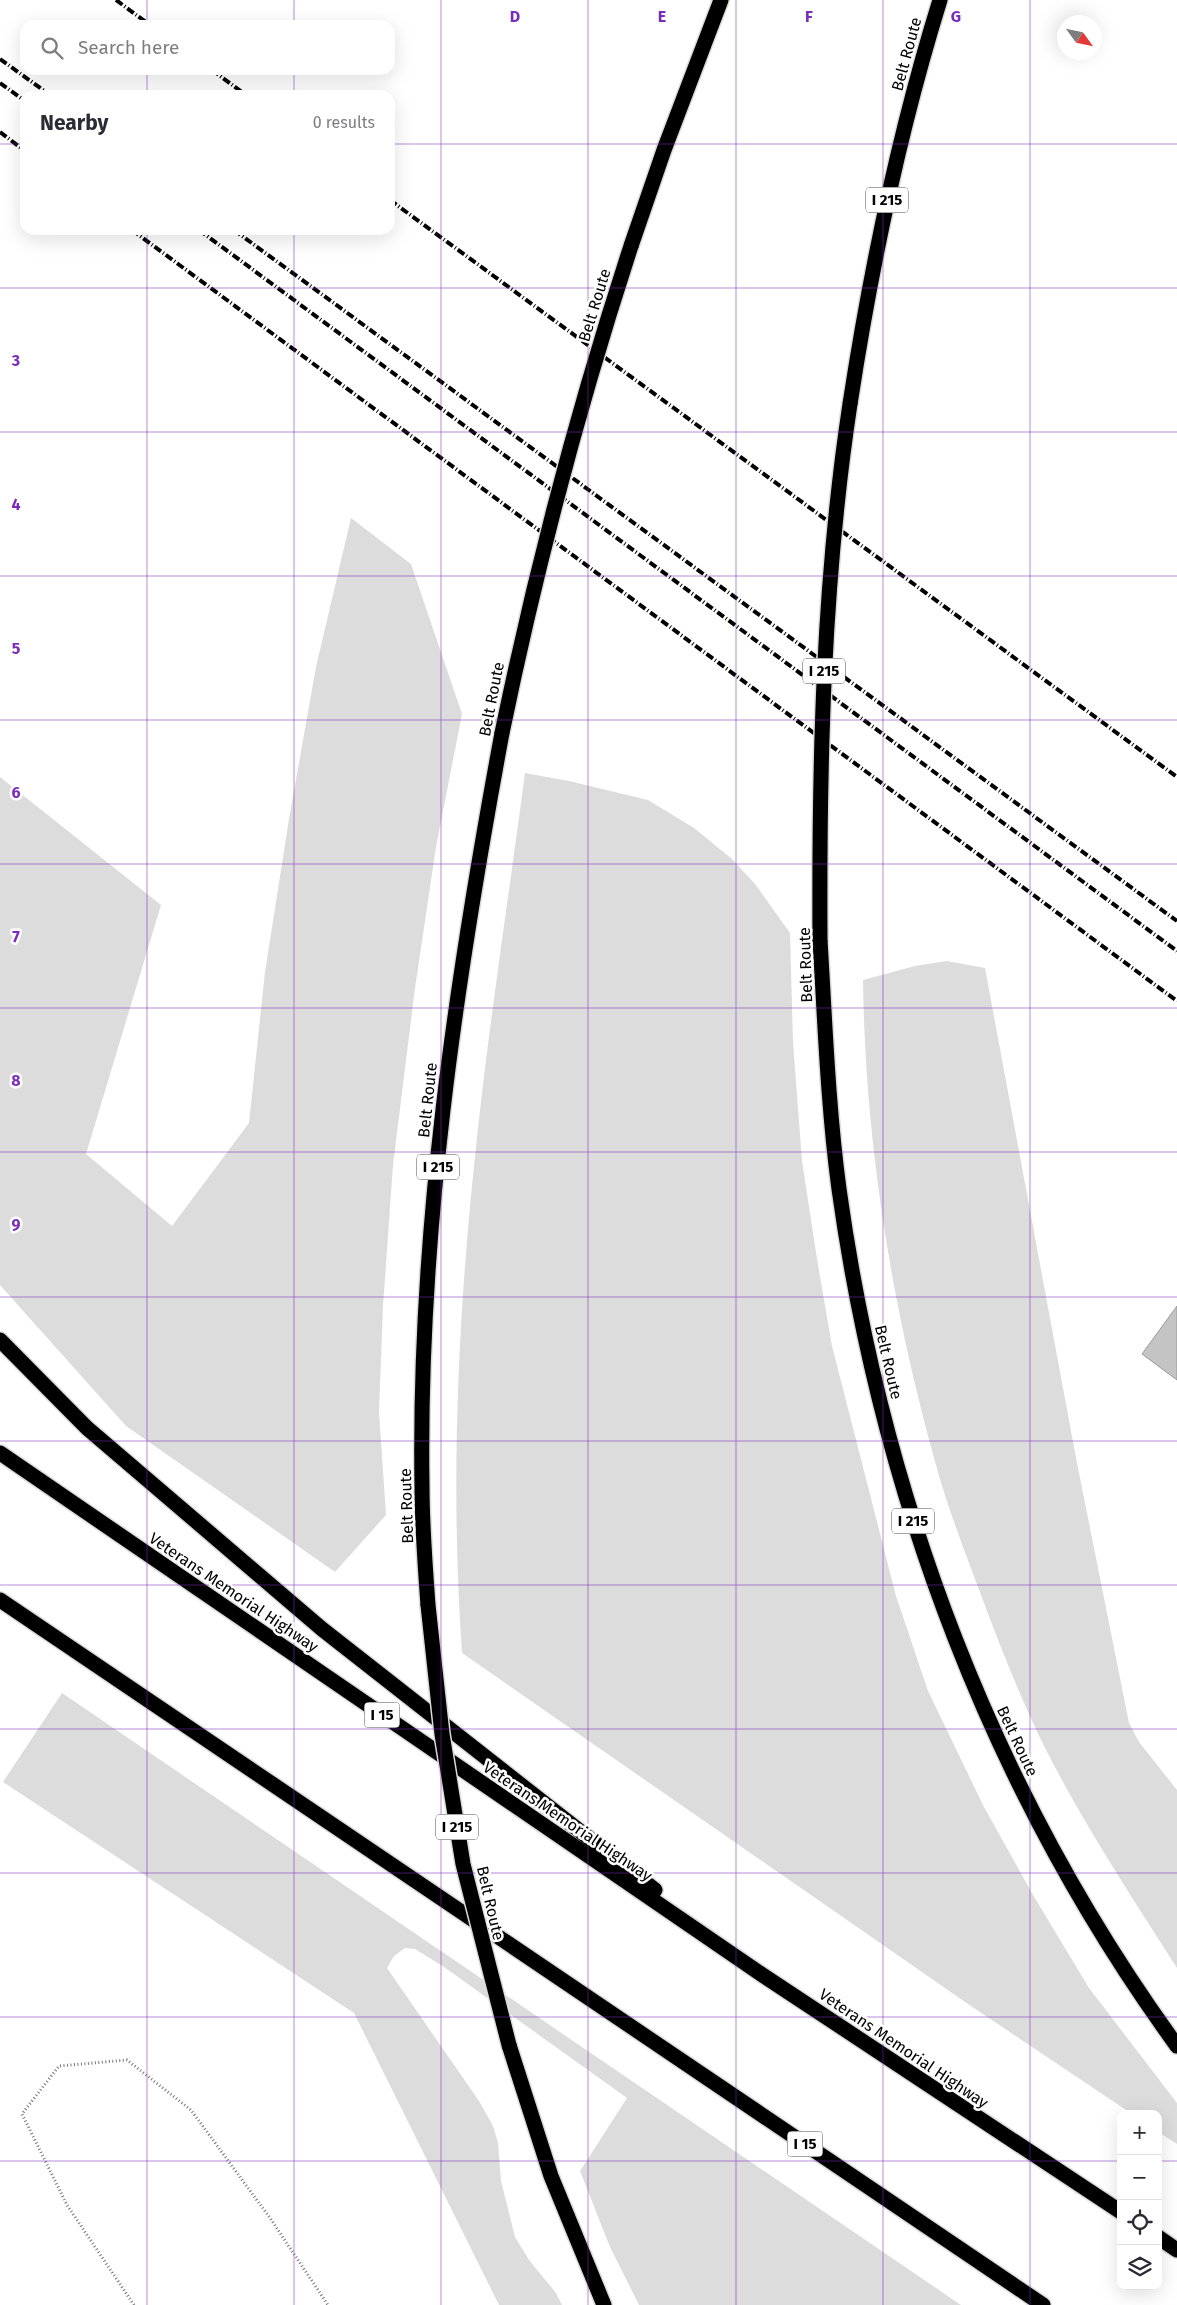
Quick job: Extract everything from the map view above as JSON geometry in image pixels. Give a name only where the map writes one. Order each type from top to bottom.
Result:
[{"type":"highway","name":"Belt Route","points":[[604,2305],[551,2176],[509,2045],[464,1864],[442,1734],[428,1605],[422,1486],[426,1291],[438,1161],[462,962],[502,733],[540,558],[606,324],[631,246],[664,150],[721,0]]},
{"type":"highway","name":"Belt Route","points":[[940,0],[898,151],[871,278],[841,464],[824,666],[820,792],[820,940],[827,1058],[839,1186],[849,1253],[874,1381],[912,1518],[958,1648],[1002,1752],[1027,1802],[1098,1927],[1177,2046]]},
{"type":"highway","points":[[0,1340],[87,1428],[322,1629],[764,1976]]},
{"type":"highway","name":"Veterans Memorial Highway","points":[[0,1453],[764,1976],[1117,2209]]},
{"type":"highway","name":"I 15","points":[[0,1600],[1043,2305]]},
{"type":"highway","points":[[1162,2240],[1177,2250]]},
{"type":"path","points":[[134,2305],[68,2205],[22,2114],[59,2066],[127,2060],[191,2110],[270,2218],[328,2305]]},
{"type":"shaded area","points":[[351,518],[411,564],[462,714],[436,847],[415,988],[393,1165],[383,1306],[379,1412],[386,1515],[335,1572],[126,1426],[0,1285],[0,777],[161,905],[86,1154],[172,1226],[249,1123],[265,972],[289,819],[316,667]]},
{"type":"shaded area","points":[[525,773],[569,781],[648,800],[694,828],[732,859],[755,884],[790,933],[793,1043],[802,1161],[817,1259],[832,1346],[896,1596],[928,1691],[984,1807],[1033,1895],[1089,1988],[1177,2103],[1177,2144],[1162,2135],[1162,2110],[1126,2110],[968,2004],[462,1653],[458,1589],[456,1460],[461,1331],[470,1202],[494,1001]]},
{"type":"shaded area","points":[[947,961],[985,968],[1076,1458],[1129,1723],[1139,1742],[1177,1790],[1177,1968],[1108,1859],[1059,1775],[1019,1690],[988,1614],[946,1498],[920,1406],[906,1346],[894,1286],[875,1164],[869,1103],[863,980],[915,966]]},
{"type":"shaded area","points":[[62,1693],[961,2305],[639,2305],[610,2247],[580,2171],[627,2098],[444,1967],[415,1949],[405,1948],[394,1956],[387,1968],[479,2101],[493,2126],[498,2143],[501,2181],[515,2237],[529,2260],[556,2293],[562,2305],[499,2305],[354,2013],[3,1782]]},
{"type":"building","points":[[1177,1306],[1177,1380],[1142,1354]]},
{"type":"railway","points":[[116,0],[143,20]]},
{"type":"railway","points":[[0,59],[20,73]]},
{"type":"railway","points":[[22,75],[43,90]]},
{"type":"railway","points":[[219,75],[239,90]]},
{"type":"railway","points":[[0,83],[20,97]]},
{"type":"railway","points":[[0,132],[20,147]]},
{"type":"railway","points":[[395,204],[1177,777]]},
{"type":"railway","points":[[139,235],[1177,1001]]},
{"type":"railway","points":[[206,235],[1177,951]]},
{"type":"railway","points":[[241,235],[1177,921]]}]
